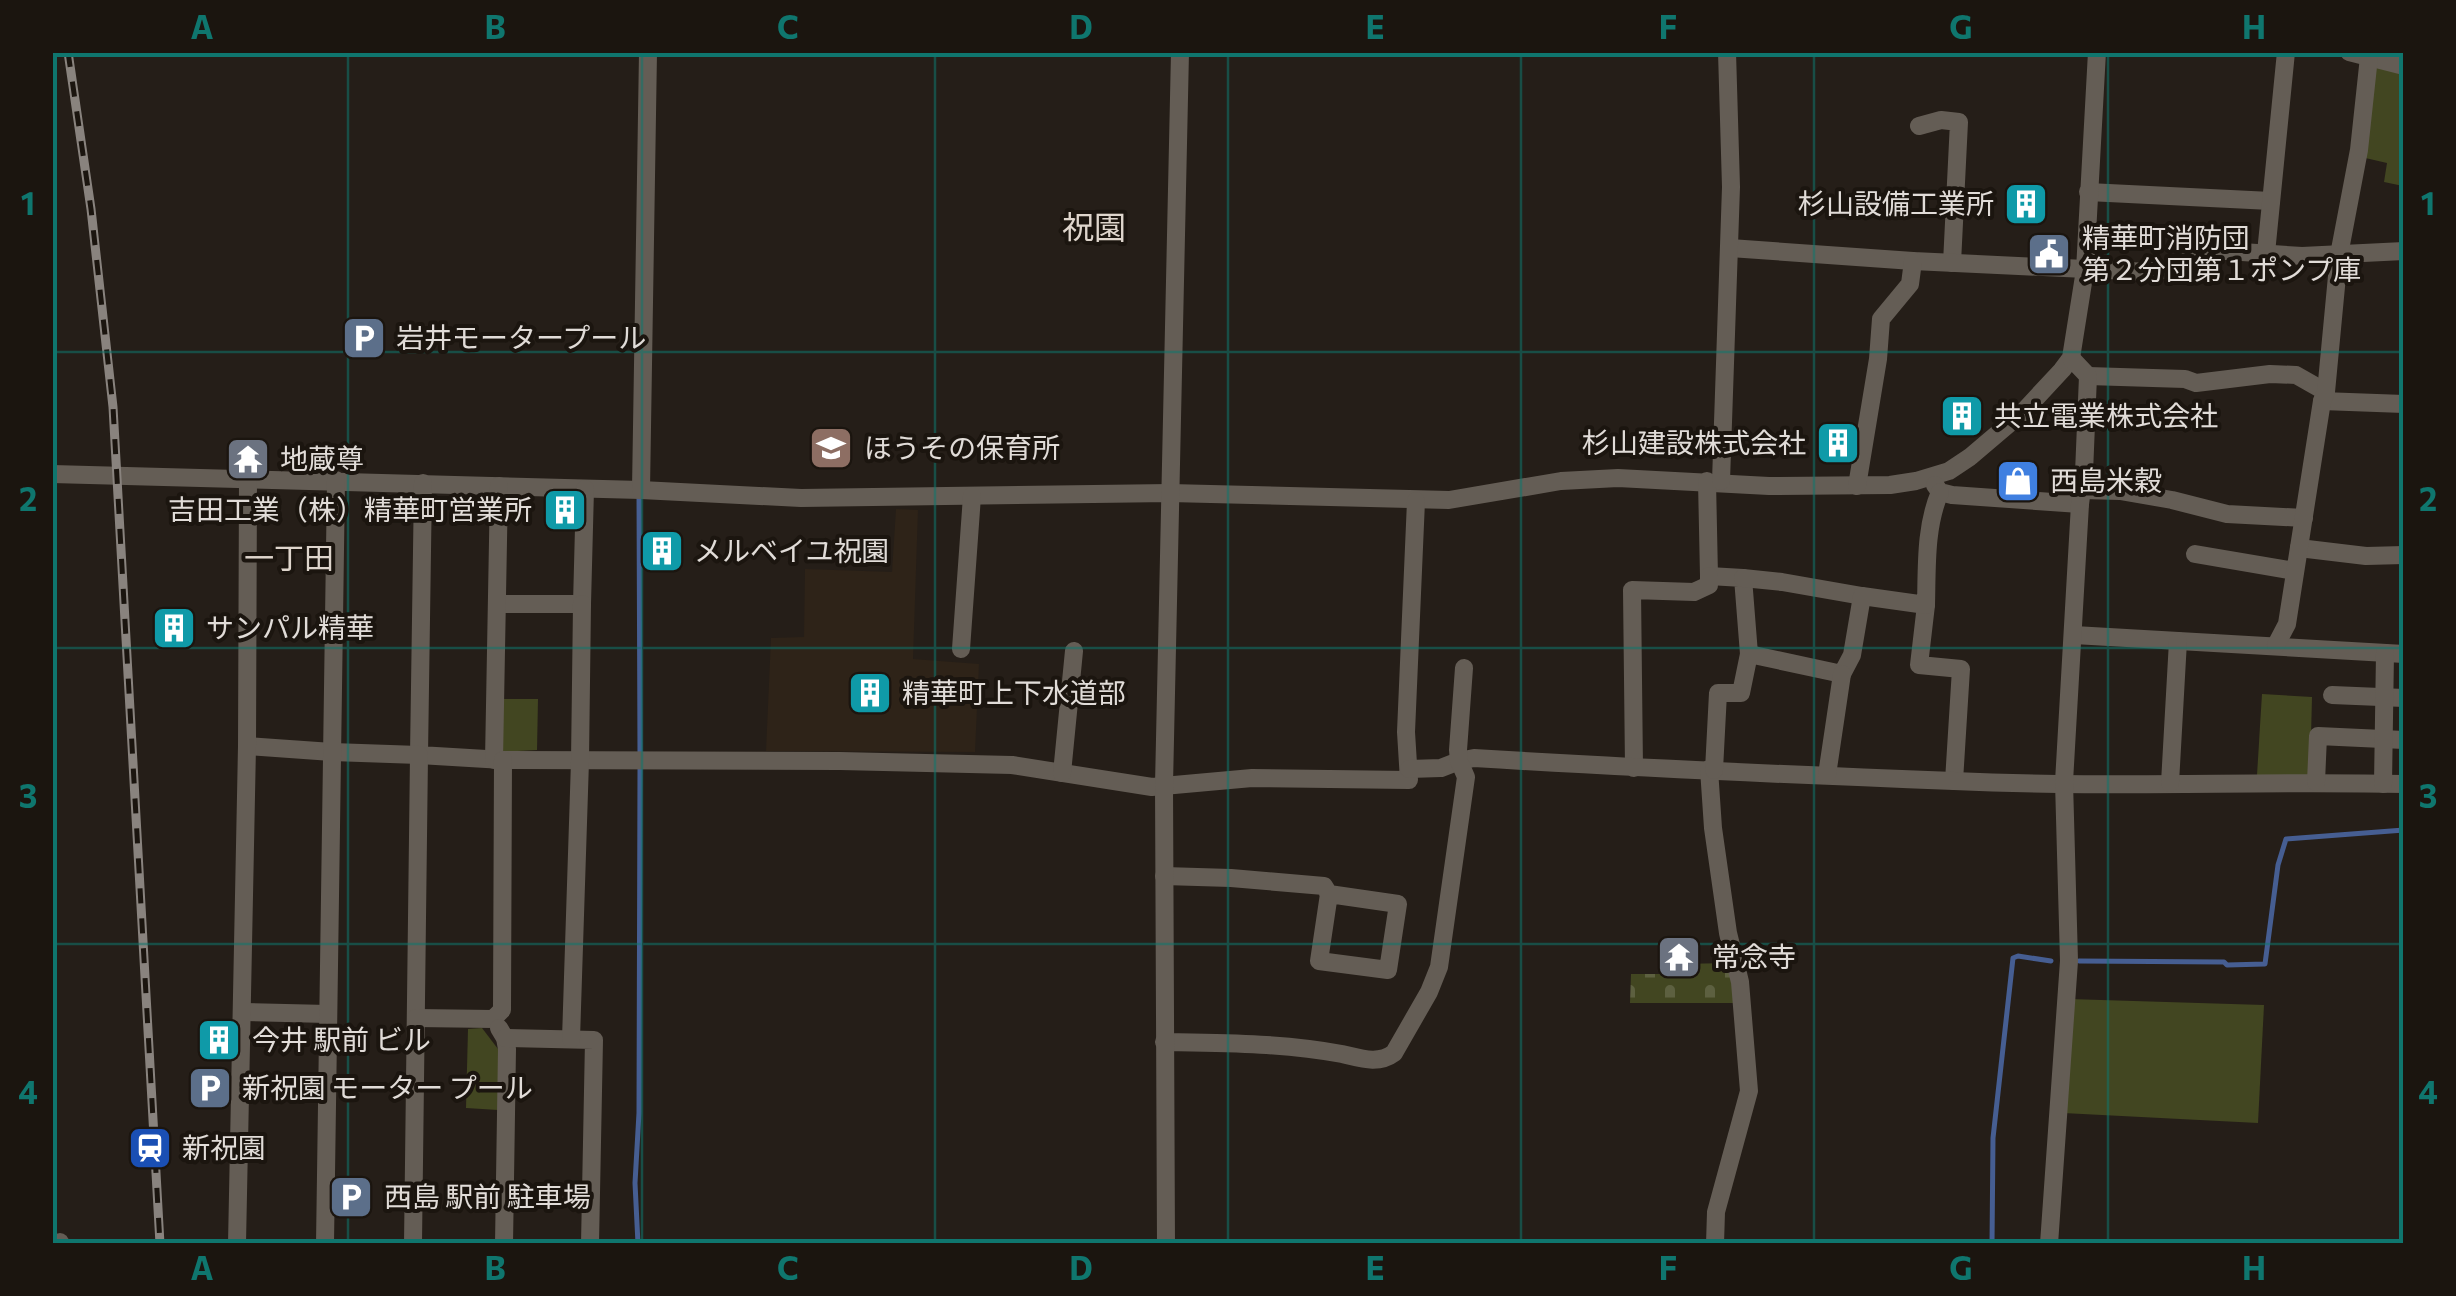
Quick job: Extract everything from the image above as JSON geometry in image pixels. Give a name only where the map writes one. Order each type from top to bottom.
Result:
[{"type":"street","points":[[641,490],[648,52]]},
{"type":"street","points":[[1166,1244],[1164,784],[1180,52]]},
{"type":"street","points":[[1634,768],[1632,590],[1694,592],[1709,585],[1730,248],[1727,52]]},
{"type":"street","points":[[1954,781],[1961,669],[1919,665],[1934,484],[2010,423],[2070,358],[2085,270],[2097,52]]},
{"type":"street","points":[[2266,253],[2286,52]]},
{"type":"street","points":[[2276,645],[2287,624],[2324,396],[2339,255],[2358,150],[2361,54],[2404,66]]},
{"type":"street","points":[[1918,126],[1942,120],[1959,122],[1952,263]]},
{"type":"street","points":[[2088,192],[2271,201]]},
{"type":"street","points":[[1730,248],[2149,272],[2171,269],[2211,250],[2302,256],[2404,252]]},
{"type":"street","points":[[1857,486],[1882,319],[1910,284],[1913,261]]},
{"type":"street","points":[[2070,358],[2088,376],[2186,379],[2196,383],[2270,374],[2296,375],[2324,396],[2404,404]]},
{"type":"street","points":[[2049,1244],[2069,961],[2064,782],[2088,376]]},
{"type":"street","points":[[52,474],[336,480],[801,498],[1170,493],[1449,500],[1561,481],[1618,478],[1770,486],[1934,484],[2081,497],[2120,491],[2227,514],[2304,518]]},
{"type":"street","points":[[237,1244],[248,478]]},
{"type":"street","points":[[325,1244],[336,480]]},
{"type":"street","points":[[413,1244],[423,483]]},
{"type":"street","points":[[416,1018],[494,1019],[502,1010],[499,486]]},
{"type":"street","points":[[571,1039],[585,488]]},
{"type":"street","points":[[961,649],[972,496]]},
{"type":"street","points":[[247,746],[498,760],[1012,765],[1152,787],[1252,778],[1410,780],[1406,732],[1416,500]]},
{"type":"street","points":[[2299,548],[2366,556],[2404,555]]},
{"type":"street","points":[[2195,554],[2295,571]]},
{"type":"street","points":[[1709,576],[1782,582],[1926,605]]},
{"type":"street","points":[[1715,1244],[1716,1212],[1748,1090],[1740,982],[1728,933],[1713,828],[1711,769],[1718,693],[1741,693],[1749,654],[1743,578]]},
{"type":"street","points":[[1827,775],[1842,674],[1852,655],[1862,596]]},
{"type":"street","points":[[498,604],[582,604]]},
{"type":"street","points":[[2074,635],[2394,654],[2394,697],[2384,739],[2383,784]]},
{"type":"street","points":[[2170,783],[2178,642]]},
{"type":"street","points":[[1062,773],[1074,651]]},
{"type":"street","points":[[1749,654],[1842,674]]},
{"type":"street","points":[[1164,1042],[1306,1048],[1376,1060],[1394,1053],[1430,992],[1439,967],[1466,776],[1459,760],[1464,668]]},
{"type":"street","points":[[2332,695],[2394,697]]},
{"type":"street","points":[[2316,782],[2318,736],[2404,740]]},
{"type":"street","points":[[1410,769],[1441,768],[1474,758],[1954,781],[2404,784]]},
{"type":"street","points":[[1164,876],[1324,886],[1329,894],[1319,961],[1388,970],[1398,904],[1329,894]]},
{"type":"street","points":[[242,1012],[328,1014]]},
{"type":"street","points":[[494,1019],[505,1038],[504,1244]]},
{"type":"street","points":[[505,1038],[594,1040],[590,1244]]},
{"type":"shaded area","points":[[896,509],[918,510],[913,659],[979,664],[975,752],[766,751],[771,638],[804,637],[805,569],[892,572]]},
{"type":"green space","points":[[2375,65],[2403,73],[2403,186],[2384,182],[2387,163],[2361,157]]},
{"type":"green space","points":[[2262,694],[2312,697],[2310,776],[2257,775]]},
{"type":"green space","points":[[499,699],[538,699],[537,750],[498,752]]},
{"type":"green space","points":[[1732,963],[1735,1003],[1630,1003],[1631,974],[1679,974],[1679,964]]},
{"type":"green space","points":[[2069,999],[2264,1005],[2258,1123],[2063,1113]]},
{"type":"green space","points":[[482,1028],[498,1049],[498,1110],[466,1108],[468,1029]]},
{"type":"waterway","points":[[639,492],[640,756]]},
{"type":"waterway","points":[[638,1244],[635,1183],[639,1113],[640,767]]},
{"type":"waterway","points":[[2079,961],[2265,964],[2278,865],[2286,839],[2404,830]]},
{"type":"waterway","points":[[1992,1244],[1993,1138],[2013,958],[2051,961]]},
{"type":"railway","points":[[68,52],[91,209],[113,407],[160,1244]]},
{"type":"place","name":"杉山設備工業所","points":[[2026,204]]},
{"type":"place","name":"精華町消防団 第２分団第１ポンプ庫","points":[[2049,254]]},
{"type":"place","name":"岩井モータープール","points":[[364,338]]},
{"type":"place","name":"共立電業株式会社","points":[[1962,416]]},
{"type":"place","name":"杉山建設株式会社","points":[[1838,443]]},
{"type":"place","name":"ほうその保育所","points":[[831,448]]},
{"type":"place","name":"地蔵尊","points":[[248,459]]},
{"type":"place","name":"西島米穀","points":[[2018,481]]},
{"type":"place","name":"吉田工業（株）精華町営業所","points":[[565,510]]},
{"type":"place","name":"メルベイユ祝園","points":[[662,551]]},
{"type":"place","name":"サンパル精華","points":[[174,628]]},
{"type":"place","name":"精華町上下水道部","points":[[870,693]]},
{"type":"place","name":"常念寺","points":[[1679,957]]},
{"type":"place","name":"今井 駅前 ビル","points":[[219,1040]]},
{"type":"place","name":"新祝園 モーター プール","points":[[210,1088]]},
{"type":"place","name":"新祝園","points":[[150,1148]]},
{"type":"place","name":"西島 駅前 駐車場","points":[[351,1197]]},
{"type":"district","name":"祝園","points":[[1094,228]]},
{"type":"district","name":"一丁田","points":[[289,559]]}]
